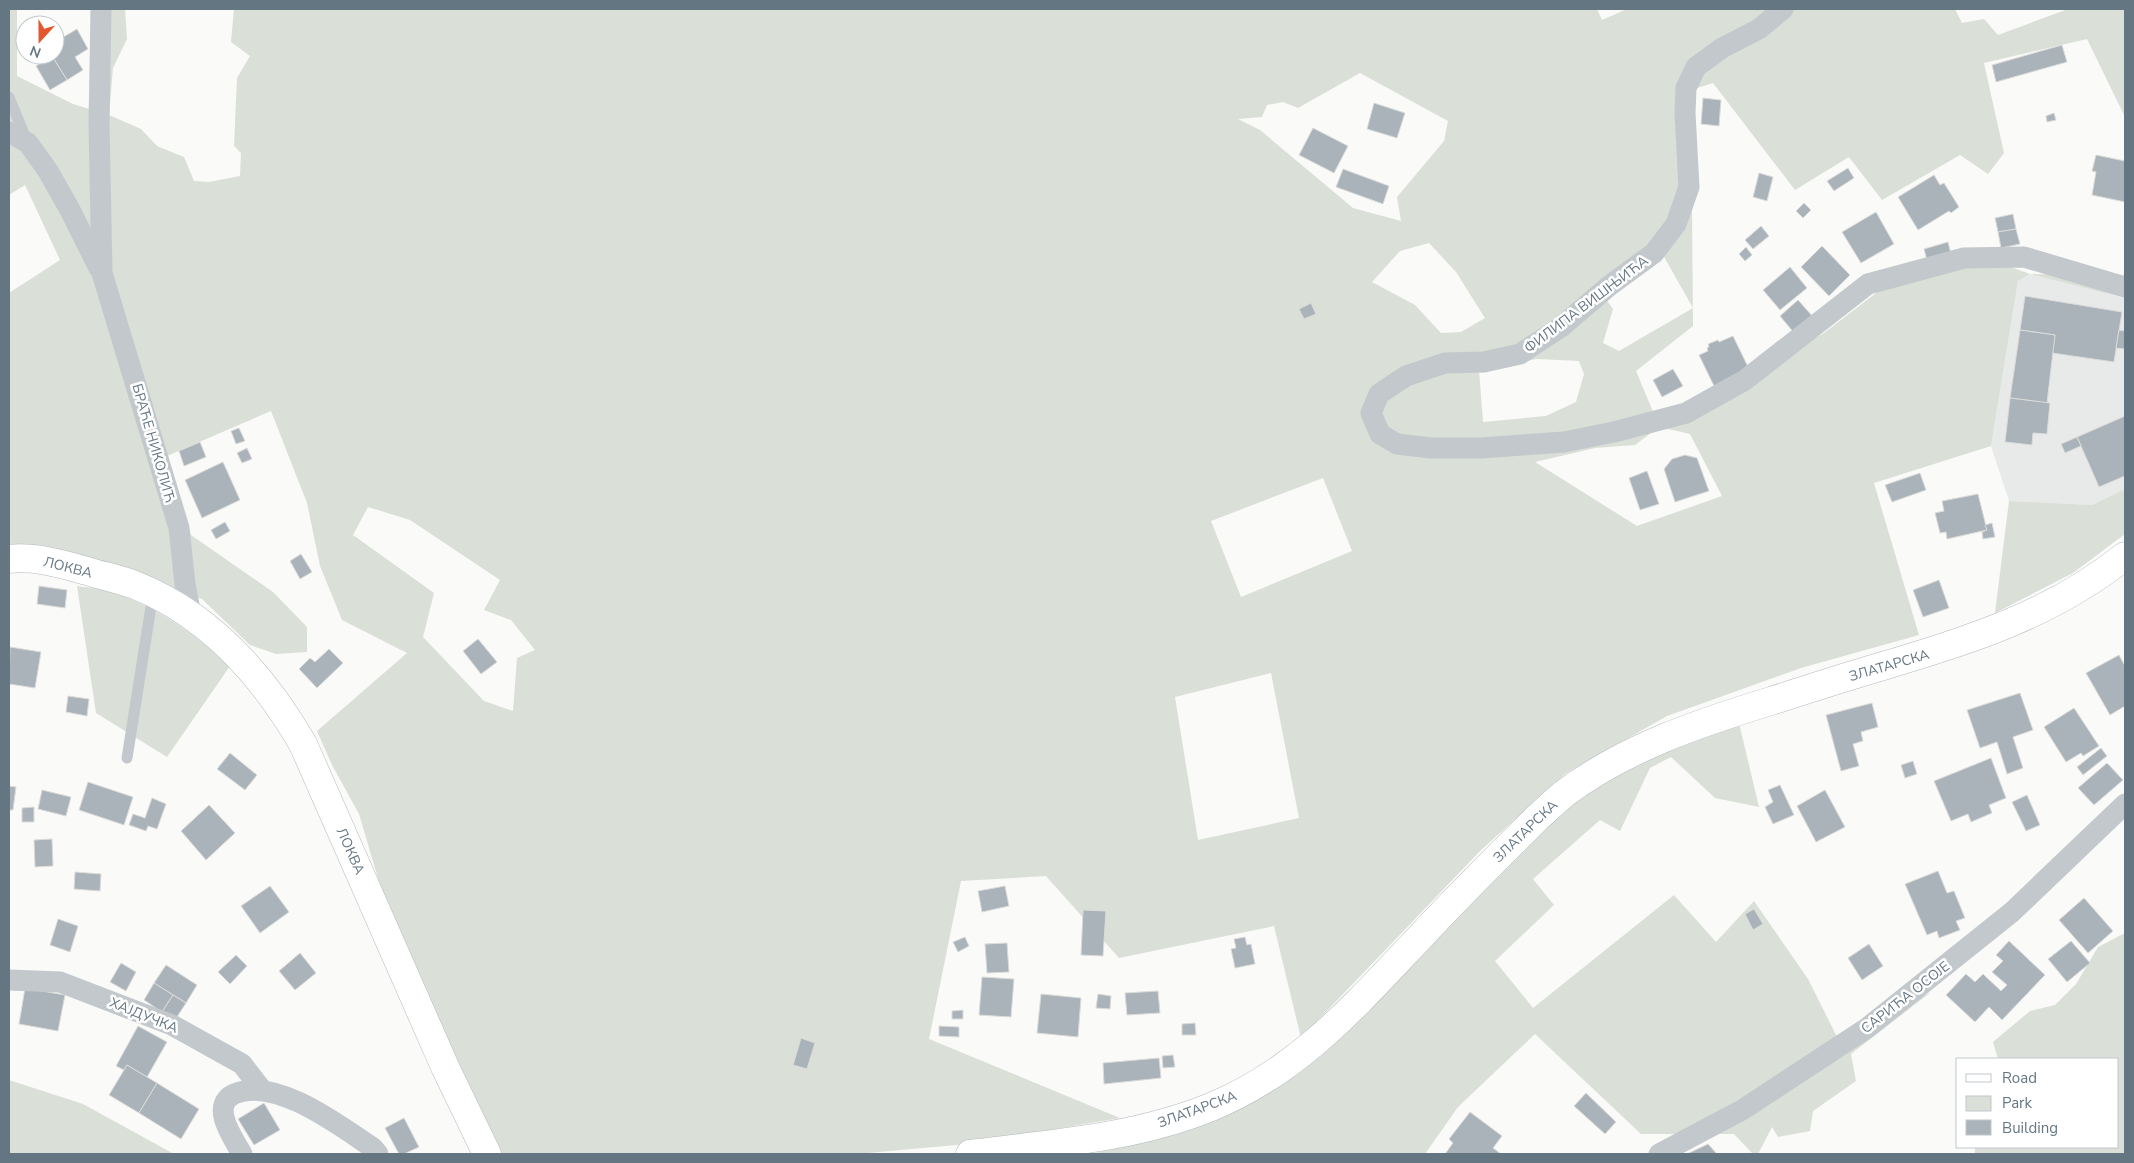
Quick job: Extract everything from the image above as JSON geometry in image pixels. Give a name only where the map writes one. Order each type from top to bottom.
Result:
[{"type":"main road","name":"ЗЛАТАРСКА","points":[[970,1154],[1080,1140],[1138,1129],[1210,1107],[1238,1095],[1291,1063],[1330,1030],[1537,818],[1565,793],[1603,769],[1645,746],[1722,715],[1933,652],[2017,621],[2086,583],[2125,556]]},
{"type":"main road","name":"ЛОКВА","points":[[9,559],[45,560],[135,585],[191,615],[215,632],[252,669],[290,722],[303,744],[445,1067],[487,1154]]},
{"type":"street","name":"БРАЋЕ НИКОЛИЋ","points":[[101,9],[99,124],[102,273]]},
{"type":"street","name":"ФИЛИПА ВИШЊИЋА","points":[[1783,9],[1759,29],[1722,48],[1696,67],[1686,88],[1685,113],[1689,187],[1676,224],[1654,253],[1609,286],[1562,327],[1520,354],[1484,362],[1445,363],[1406,376],[1379,394],[1371,413],[1380,434],[1397,444],[1431,448],[1481,448],[1564,442],[1614,432],[1686,413],[1745,380],[1868,284],[1964,258],[2024,258],[2125,287]]},
{"type":"street","name":"БРАЋЕ НИКОЛИЋ","points":[[9,132],[28,143],[48,172],[102,273],[179,528],[185,584],[191,615]]},
{"type":"street","name":"САРИЋА ОСОЈЕ","points":[[1659,1154],[1742,1110],[1867,1028],[2012,912],[2125,804]]},
{"type":"street","name":"ХАЈДУЧКА","points":[[9,980],[60,982],[172,1025],[242,1064],[262,1090]]},
{"type":"street","points":[[242,1154],[222,1118],[225,1105],[230,1096],[244,1090],[262,1090],[290,1099],[326,1117],[373,1148],[378,1154]]},
{"type":"lane","points":[[9,97],[28,143]]},
{"type":"lane","points":[[127,758],[153,594]]},
{"type":"shaded area","points":[[2030,274],[2104,293],[2125,296],[2125,489],[2092,505],[2009,501],[1991,446],[2018,281]]},
{"type":"green space","points":[[9,9],[17,9],[17,15],[15,15],[15,65],[17,65],[17,76],[73,104],[93,110],[94,9],[125,9],[127,39],[113,68],[109,115],[141,129],[157,146],[184,157],[194,181],[209,182],[240,176],[241,153],[234,146],[237,78],[250,56],[231,42],[234,9],[1597,9],[1602,20],[1627,9],[1955,9],[1962,23],[1984,19],[1998,35],[2068,9],[2125,9],[2125,117],[2087,39],[1984,63],[2004,153],[1988,174],[1960,155],[1882,200],[1849,157],[1795,190],[1713,83],[1691,90],[1693,308],[1693,326],[1636,371],[1659,426],[1824,333],[1876,293],[1962,250],[2030,274],[2018,281],[1991,446],[1874,483],[1919,635],[1801,668],[1667,716],[1565,774],[1480,851],[1301,1038],[1274,926],[1119,958],[1046,876],[961,881],[929,1039],[1120,1118],[967,1144],[857,1154],[499,1154],[385,902],[359,814],[332,765],[317,731],[407,653],[342,620],[320,566],[307,503],[271,411],[167,456],[191,535],[273,592],[307,627],[307,652],[276,654],[250,645],[202,599],[49,550],[9,549],[9,293],[60,260],[25,185],[9,195]],"holes":[[[1360,73],[1448,121],[1444,141],[1397,197],[1401,221],[1353,208],[1260,130],[1238,119],[1262,117],[1267,105],[1283,102],[1298,108]],[[1429,243],[1456,272],[1485,318],[1461,332],[1441,333],[1415,305],[1372,282],[1400,251]],[[1663,255],[1693,308],[1619,351],[1603,343],[1613,309],[1605,298]],[[1537,359],[1579,361],[1584,374],[1576,402],[1546,416],[1483,422],[1479,370]],[[1659,427],[1690,434],[1722,496],[1637,526],[1535,462],[1595,448],[1635,445]],[[1323,478],[1352,551],[1241,597],[1211,521]],[[368,507],[410,520],[500,580],[484,610],[511,620],[535,650],[517,658],[513,711],[484,701],[423,637],[434,593],[353,535]],[[1271,673],[1299,818],[1198,840],[1175,697]]]},
{"type":"green space","points":[[2125,269],[2125,296],[2104,293],[2030,274],[2123,276]]},
{"type":"green space","points":[[2125,489],[2125,534],[2073,573],[1995,613],[2009,501],[2092,505]]},
{"type":"green space","points":[[77,586],[108,591],[145,605],[190,632],[230,666],[167,757],[96,713]]},
{"type":"green space","points":[[1739,723],[1759,807],[1715,798],[1671,757],[1650,768],[1620,831],[1600,820],[1533,879],[1554,905],[1495,961],[1533,1008],[1674,895],[1716,942],[1754,901],[1808,979],[1838,1039],[1931,992],[1851,1054],[1856,1081],[1813,1111],[1810,1131],[1778,1137],[1772,1127],[1758,1154],[1753,1154],[1734,1134],[1641,1134],[1535,1034],[1458,1107],[1425,1154],[1090,1154],[1145,1142],[1216,1116],[1477,891],[1582,794],[1669,747]]},
{"type":"green space","points":[[2125,933],[2125,1154],[1975,1154],[1975,1148],[2119,1148],[2119,1058],[1998,1058],[1993,1042],[2030,1011],[2055,1005],[2076,984],[2098,947]]},
{"type":"green space","points":[[9,1080],[83,1104],[174,1154],[9,1154]]},
{"type":"building","points":[[77,29],[88,49],[75,57],[83,70],[67,80],[58,65],[65,65],[65,36]]},
{"type":"building","points":[[2062,45],[2067,62],[1996,82],[1992,65]]},
{"type":"building","points":[[58,65],[67,80],[50,90],[36,66]]},
{"type":"building","points":[[1703,98],[1721,100],[1719,126],[1701,124]]},
{"type":"building","points":[[1374,103],[1405,113],[1397,138],[1367,129]]},
{"type":"building","points":[[2054,113],[2056,120],[2047,122],[2046,116]]},
{"type":"building","points":[[1313,128],[1348,146],[1334,173],[1299,155]]},
{"type":"building","points":[[2096,155],[2125,161],[2125,202],[2092,195],[2096,172],[2092,171]]},
{"type":"building","points":[[1848,168],[1854,178],[1834,191],[1827,181]]},
{"type":"building","points":[[1343,169],[1389,186],[1383,204],[1336,187]]},
{"type":"building","points":[[1759,173],[1773,177],[1767,201],[1753,197]]},
{"type":"building","points":[[1934,175],[1940,185],[1944,183],[1959,207],[1918,230],[1898,197]]},
{"type":"building","points":[[1804,203],[1811,210],[1803,218],[1796,211]]},
{"type":"building","points":[[1876,212],[1894,244],[1861,263],[1842,232]]},
{"type":"building","points":[[2013,214],[2016,229],[1998,232],[1995,218]]},
{"type":"building","points":[[1761,226],[1769,236],[1753,249],[1745,240]]},
{"type":"building","points":[[2016,229],[2020,244],[2001,248],[1998,232]]},
{"type":"building","points":[[1948,242],[1952,258],[1928,264],[1924,249]]},
{"type":"building","points":[[1822,246],[1850,275],[1829,296],[1801,267]]},
{"type":"building","points":[[1746,247],[1752,255],[1745,261],[1739,254]]},
{"type":"building","points":[[1790,267],[1807,288],[1780,310],[1763,290]]},
{"type":"building","points":[[2025,296],[2122,312],[2114,362],[2052,353],[2055,335],[2020,330]]},
{"type":"building","points":[[1798,300],[1814,318],[1795,334],[1780,316]]},
{"type":"building","points":[[1311,303],[1316,314],[1304,319],[1299,309]]},
{"type":"building","points":[[2020,330],[2055,335],[2047,403],[2010,398]]},
{"type":"building","points":[[2119,330],[2125,331],[2125,349],[2116,348]]},
{"type":"building","points":[[1733,336],[1749,369],[1714,386],[1699,355],[1708,351],[1708,344]]},
{"type":"building","points":[[1673,369],[1683,386],[1662,397],[1653,380]]},
{"type":"building","points":[[2010,398],[2050,403],[2047,434],[2033,433],[2032,445],[2005,442]]},
{"type":"building","points":[[2125,416],[2125,476],[2099,487],[2077,437]]},
{"type":"building","points":[[239,428],[245,441],[236,444],[231,431]]},
{"type":"building","points":[[2077,437],[2081,446],[2065,453],[2061,444]]},
{"type":"building","points":[[200,442],[206,457],[184,466],[179,451]]},
{"type":"building","points":[[247,448],[252,459],[242,463],[237,453]]},
{"type":"building","points":[[1685,455],[1697,458],[1709,491],[1675,502],[1664,469],[1672,459]]},
{"type":"building","points":[[223,462],[240,500],[202,518],[185,480]]},
{"type":"building","points":[[1647,471],[1659,504],[1640,510],[1629,478]]},
{"type":"building","points":[[1920,473],[1926,490],[1892,502],[1885,485]]},
{"type":"building","points":[[1978,494],[1987,530],[1947,539],[1946,532],[1940,533],[1935,513],[1944,511],[1942,501]]},
{"type":"building","points":[[225,522],[230,531],[216,539],[211,530]]},
{"type":"building","points":[[1992,523],[1995,537],[1983,539],[1982,532],[1987,530],[1985,525]]},
{"type":"building","points":[[301,554],[312,572],[300,579],[290,561]]},
{"type":"building","points":[[1939,580],[1949,608],[1923,617],[1913,590]]},
{"type":"building","points":[[39,586],[67,590],[65,608],[37,604]]},
{"type":"building","points":[[478,639],[497,662],[481,674],[463,651]]},
{"type":"building","points":[[10,647],[41,652],[35,688],[9,684]]},
{"type":"building","points":[[329,649],[343,663],[317,688],[299,669],[310,658],[315,662]]},
{"type":"building","points":[[2119,655],[2125,666],[2125,706],[2110,715],[2086,673]]},
{"type":"building","points":[[2020,693],[2033,730],[2013,737],[2023,768],[2007,774],[1997,742],[1980,748],[1967,710]]},
{"type":"building","points":[[68,696],[89,699],[87,716],[66,712]]},
{"type":"building","points":[[1872,703],[1878,727],[1861,732],[1863,741],[1853,744],[1859,766],[1841,771],[1826,715]]},
{"type":"building","points":[[2074,708],[2099,746],[2083,756],[2081,753],[2066,762],[2044,727]]},
{"type":"building","points":[[2101,748],[2107,756],[2083,775],[2077,767]]},
{"type":"building","points":[[230,753],[257,775],[245,790],[217,769]]},
{"type":"building","points":[[1991,758],[2006,798],[1989,805],[1992,813],[1971,822],[1968,814],[1951,821],[1934,781]]},
{"type":"building","points":[[1913,761],[1917,774],[1905,778],[1901,765]]},
{"type":"building","points":[[2107,763],[2123,780],[2094,805],[2078,788]]},
{"type":"building","points":[[88,782],[133,797],[124,825],[79,810]]},
{"type":"building","points":[[1780,785],[1794,815],[1773,824],[1765,807],[1773,802],[1768,790]]},
{"type":"building","points":[[9,786],[16,787],[13,810],[9,810]]},
{"type":"building","points":[[42,790],[71,797],[66,816],[38,809]]},
{"type":"building","points":[[1825,790],[1845,827],[1816,842],[1797,806]]},
{"type":"building","points":[[2027,795],[2040,825],[2026,831],[2012,802]]},
{"type":"building","points":[[152,798],[166,804],[157,829],[148,826],[146,831],[129,825],[133,814],[145,818]]},
{"type":"building","points":[[209,805],[235,833],[206,860],[181,831]]},
{"type":"building","points":[[34,807],[34,822],[22,822],[22,808]]},
{"type":"building","points":[[52,839],[53,866],[35,867],[34,840]]},
{"type":"building","points":[[1938,871],[1947,893],[1954,891],[1965,918],[1956,921],[1960,930],[1939,938],[1937,931],[1927,935],[1905,884]]},
{"type":"building","points":[[75,872],[101,874],[100,891],[74,889]]},
{"type":"building","points":[[270,886],[289,912],[260,933],[241,906]]},
{"type":"building","points":[[1005,886],[1009,906],[982,912],[978,891]]},
{"type":"building","points":[[2084,898],[2113,931],[2088,953],[2059,920]]},
{"type":"building","points":[[1754,909],[1763,924],[1753,930],[1745,914]]},
{"type":"building","points":[[1083,910],[1106,911],[1103,956],[1081,955]]},
{"type":"building","points":[[58,919],[78,926],[70,952],[50,945]]},
{"type":"building","points":[[965,937],[969,946],[958,952],[953,942]]},
{"type":"building","points":[[1245,937],[1247,945],[1251,944],[1255,964],[1235,968],[1231,949],[1236,948],[1234,939]]},
{"type":"building","points":[[2009,941],[2045,975],[2002,1020],[1989,1007],[1975,1022],[1946,995],[1966,974],[1975,982],[1983,974],[2001,991],[2007,985],[1992,972],[2003,961],[1996,955]]},
{"type":"building","points":[[2071,941],[2090,963],[2067,982],[2048,959]]},
{"type":"building","points":[[1007,943],[1009,972],[987,973],[985,944]]},
{"type":"building","points":[[1869,944],[1883,966],[1862,980],[1848,958]]},
{"type":"building","points":[[300,953],[316,973],[295,990],[279,971]]},
{"type":"building","points":[[236,955],[247,966],[230,984],[218,972]]},
{"type":"building","points":[[121,963],[136,972],[126,991],[110,982]]},
{"type":"building","points":[[166,965],[197,985],[186,1003],[154,983]]},
{"type":"building","points":[[982,977],[1014,979],[1011,1017],[979,1015]]},
{"type":"building","points":[[154,983],[173,995],[162,1012],[144,1000]]},
{"type":"building","points":[[25,988],[65,995],[58,1031],[19,1024]]},
{"type":"building","points":[[1158,991],[1160,1013],[1127,1015],[1125,993]]},
{"type":"building","points":[[1041,994],[1081,998],[1078,1037],[1037,1033]]},
{"type":"building","points":[[1098,994],[1111,996],[1110,1009],[1096,1008]]},
{"type":"building","points":[[173,995],[186,1003],[175,1020],[162,1012]]},
{"type":"building","points":[[963,1010],[963,1019],[952,1019],[952,1011]]},
{"type":"building","points":[[1195,1023],[1196,1035],[1182,1035],[1182,1024]]},
{"type":"building","points":[[138,1026],[167,1042],[147,1077],[127,1065],[124,1070],[116,1066]]},
{"type":"building","points":[[939,1026],[959,1027],[959,1037],[939,1036]]},
{"type":"building","points":[[801,1038],[815,1043],[807,1069],[793,1065]]},
{"type":"building","points":[[1173,1055],[1175,1067],[1163,1068],[1162,1056]]},
{"type":"building","points":[[1159,1058],[1161,1078],[1104,1084],[1103,1063]]},
{"type":"building","points":[[127,1065],[157,1083],[139,1113],[109,1095]]},
{"type":"building","points":[[157,1083],[199,1109],[181,1139],[139,1113]]},
{"type":"building","points":[[1586,1093],[1616,1122],[1605,1134],[1574,1106]]},
{"type":"building","points":[[264,1103],[280,1130],[254,1145],[238,1119]]},
{"type":"building","points":[[1470,1112],[1502,1136],[1493,1148],[1501,1154],[1445,1154],[1453,1143],[1449,1139]]},
{"type":"building","points":[[404,1118],[419,1147],[404,1154],[399,1154],[385,1128]]},
{"type":"building","points":[[1708,1144],[1717,1154],[1687,1154]]}]
